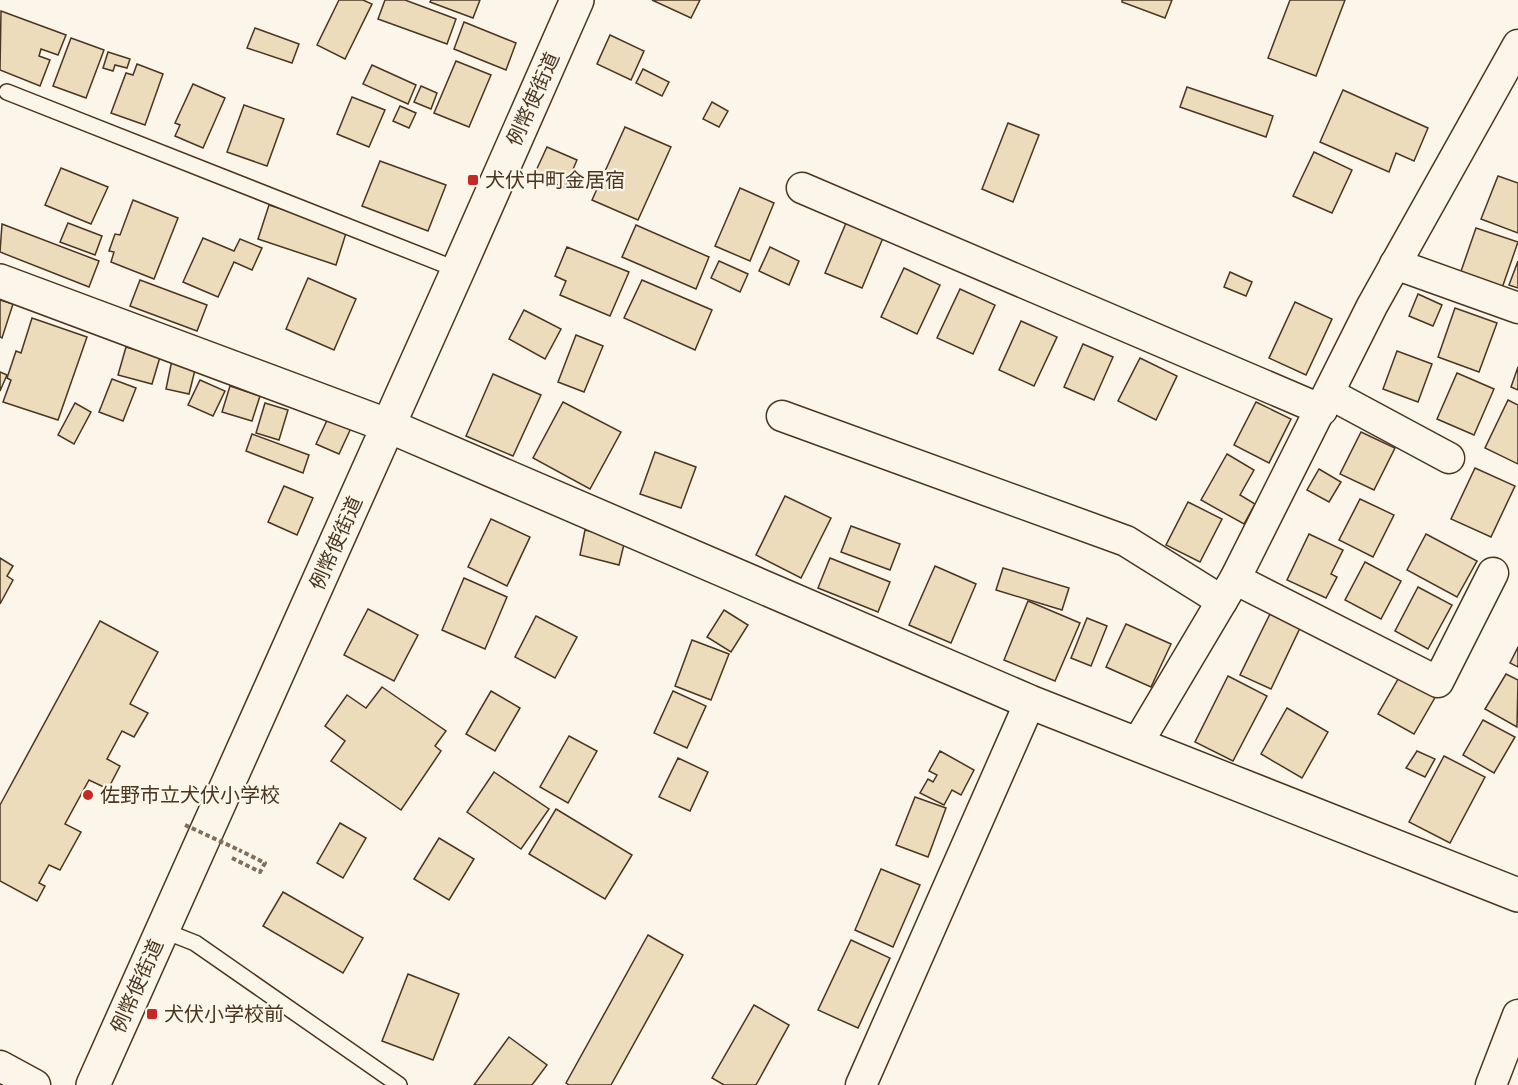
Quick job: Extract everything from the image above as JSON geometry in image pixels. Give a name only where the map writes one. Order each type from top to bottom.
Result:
[{"type":"street","name":"例幣使街道","points":[[93,1085],[577,0]]},
{"type":"street","points":[[1137,744],[1229,590],[1395,264],[1518,45]]},
{"type":"street","points":[[802,188],[1326,402],[1449,458]]},
{"type":"street","points":[[1395,264],[1518,308]]},
{"type":"street","points":[[0,281],[388,426],[1030,702],[1518,895]]},
{"type":"street","points":[[782,416],[1126,541],[1229,590],[1438,682],[1493,573]]},
{"type":"street","points":[[861,1085],[1030,702]]},
{"type":"street","points":[[1491,1085],[1518,1015]]},
{"type":"street","points":[[0,1066],[35,1085]]},
{"type":"lane","points":[[7,92],[458,270]]},
{"type":"lane","points":[[162,930],[195,943],[399,1085]]},
{"type":"path","points":[[185,825],[265,863],[260,872],[231,858]]},
{"type":"building","points":[[339,0],[363,0],[372,4],[345,59],[317,45]]},
{"type":"building","points":[[385,0],[405,0],[456,19],[447,44],[378,19]]},
{"type":"building","points":[[431,0],[480,0],[473,18],[430,2]]},
{"type":"building","points":[[652,0],[700,0],[691,18]]},
{"type":"building","points":[[1122,0],[1172,0],[1165,18],[1122,2]]},
{"type":"building","points":[[1290,0],[1345,0],[1316,76],[1268,58]]},
{"type":"building","points":[[1,11],[66,35],[58,55],[41,49],[39,56],[50,60],[40,86],[0,70]]},
{"type":"building","points":[[464,22],[516,43],[506,70],[454,49]]},
{"type":"building","points":[[255,28],[299,44],[292,63],[247,48]]},
{"type":"building","points":[[610,35],[644,51],[631,80],[597,64]]},
{"type":"building","points":[[71,38],[104,50],[86,98],[53,86]]},
{"type":"building","points":[[108,52],[130,59],[127,68],[115,65],[113,71],[103,68]]},
{"type":"building","points":[[456,61],[491,75],[469,127],[434,113]]},
{"type":"building","points":[[137,64],[163,74],[145,125],[111,113],[126,73],[133,75]]},
{"type":"building","points":[[372,65],[416,85],[408,104],[363,84]]},
{"type":"building","points":[[643,69],[669,82],[662,96],[636,83]]},
{"type":"building","points":[[193,84],[225,98],[203,148],[175,136],[180,125],[175,123]]},
{"type":"building","points":[[421,86],[437,93],[431,109],[414,102]]},
{"type":"building","points":[[1187,87],[1273,116],[1266,137],[1180,107]]},
{"type":"building","points":[[1343,90],[1428,128],[1414,161],[1396,153],[1389,172],[1320,142]]},
{"type":"building","points":[[352,97],[385,110],[369,147],[337,134]]},
{"type":"building","points":[[712,102],[728,111],[719,127],[703,119]]},
{"type":"building","points":[[244,105],[284,119],[267,166],[227,152]]},
{"type":"building","points":[[400,106],[416,113],[409,128],[393,121]]},
{"type":"building","points":[[1008,123],[1039,135],[1013,202],[982,189]]},
{"type":"building","points":[[625,127],[671,147],[638,220],[592,200]]},
{"type":"building","points":[[547,147],[577,160],[565,188],[534,175]]},
{"type":"building","points":[[1314,152],[1352,170],[1332,213],[1293,196]]},
{"type":"building","points":[[380,161],[446,185],[428,231],[362,206]]},
{"type":"building","points":[[61,168],[108,187],[91,224],[45,205]]},
{"type":"building","points":[[1498,176],[1518,183],[1518,233],[1481,219]]},
{"type":"building","points":[[740,188],[774,203],[750,261],[715,246]]},
{"type":"building","points":[[133,200],[178,218],[154,279],[111,262],[114,252],[109,251],[115,234],[120,235]]},
{"type":"building","points":[[269,205],[347,230],[336,265],[258,239]]},
{"type":"building","points":[[68,223],[102,236],[95,255],[60,242]]},
{"type":"building","points":[[846,223],[883,238],[862,288],[825,273]]},
{"type":"building","points":[[2,224],[99,261],[89,287],[0,252]]},
{"type":"building","points":[[636,225],[709,257],[696,289],[622,257]]},
{"type":"building","points":[[1476,228],[1518,242],[1501,291],[1459,277]]},
{"type":"building","points":[[203,238],[234,251],[240,239],[262,248],[252,270],[234,262],[218,297],[183,282]]},
{"type":"building","points":[[567,247],[629,272],[610,316],[560,295],[566,281],[555,276]]},
{"type":"building","points":[[770,247],[799,261],[789,285],[759,271]]},
{"type":"building","points":[[719,261],[748,274],[740,292],[711,278]]},
{"type":"building","points":[[1518,261],[1518,288],[1509,285]]},
{"type":"building","points":[[904,268],[940,285],[917,334],[881,317]]},
{"type":"building","points":[[1230,272],[1252,282],[1246,296],[1224,287]]},
{"type":"building","points":[[308,278],[356,299],[334,350],[286,329]]},
{"type":"building","points":[[140,280],[207,305],[197,331],[130,306]]},
{"type":"building","points":[[642,280],[712,310],[695,350],[624,318]]},
{"type":"building","points":[[960,289],[995,305],[973,354],[937,338]]},
{"type":"building","points":[[1418,294],[1442,305],[1433,326],[1409,316]]},
{"type":"building","points":[[0,300],[13,304],[2,338],[0,337]]},
{"type":"building","points":[[1295,302],[1332,319],[1306,375],[1269,358]]},
{"type":"building","points":[[1455,308],[1497,323],[1479,372],[1438,357]]},
{"type":"building","points":[[524,310],[561,329],[545,359],[509,339]]},
{"type":"building","points":[[32,318],[87,337],[58,420],[3,402],[11,380],[7,378],[16,351],[21,353]]},
{"type":"building","points":[[1021,321],[1057,337],[1034,386],[999,370]]},
{"type":"building","points":[[576,335],[603,346],[584,392],[558,382]]},
{"type":"building","points":[[1083,344],[1113,357],[1094,400],[1064,387]]},
{"type":"building","points":[[126,347],[160,357],[152,384],[118,375]]},
{"type":"building","points":[[1397,351],[1432,364],[1418,402],[1383,389]]},
{"type":"building","points":[[1140,358],[1177,376],[1156,420],[1118,401]]},
{"type":"building","points":[[172,360],[196,366],[189,394],[166,389]]},
{"type":"building","points":[[1518,367],[1518,390],[1511,387]]},
{"type":"building","points":[[0,372],[7,375],[0,391]]},
{"type":"building","points":[[1457,373],[1494,389],[1474,435],[1437,419]]},
{"type":"building","points":[[493,374],[541,395],[513,456],[466,436]]},
{"type":"building","points":[[112,379],[136,388],[123,421],[99,412]]},
{"type":"building","points":[[200,380],[225,391],[213,416],[188,405]]},
{"type":"building","points":[[230,386],[260,396],[252,421],[222,412]]},
{"type":"building","points":[[1508,400],[1518,405],[1518,464],[1485,448]]},
{"type":"building","points":[[563,402],[621,432],[590,489],[533,458]]},
{"type":"building","points":[[1256,402],[1291,419],[1269,463],[1234,445]]},
{"type":"building","points":[[75,403],[91,412],[74,444],[58,435]]},
{"type":"building","points":[[265,403],[288,410],[279,440],[256,433]]},
{"type":"building","points":[[329,416],[352,426],[339,454],[316,444]]},
{"type":"building","points":[[1361,432],[1395,448],[1374,490],[1340,474]]},
{"type":"building","points":[[252,434],[309,455],[303,473],[246,451]]},
{"type":"building","points":[[655,452],[696,467],[681,508],[640,494]]},
{"type":"building","points":[[1227,454],[1254,470],[1240,495],[1255,504],[1244,524],[1201,500]]},
{"type":"building","points":[[1475,468],[1515,486],[1491,537],[1451,519]]},
{"type":"building","points":[[1319,469],[1341,482],[1329,502],[1307,490]]},
{"type":"building","points":[[284,486],[313,498],[297,535],[268,522]]},
{"type":"building","points":[[785,496],[831,518],[801,578],[756,555]]},
{"type":"building","points":[[1360,499],[1394,515],[1373,557],[1339,540]]},
{"type":"building","points":[[1188,502],[1222,519],[1200,562],[1166,545]]},
{"type":"building","points":[[491,519],[530,537],[507,586],[468,567]]},
{"type":"building","points":[[851,526],[900,544],[890,570],[841,552]]},
{"type":"building","points":[[585,530],[625,540],[619,565],[580,555]]},
{"type":"building","points":[[1309,534],[1343,550],[1331,574],[1337,577],[1326,598],[1287,580]]},
{"type":"building","points":[[1426,534],[1477,561],[1457,597],[1407,570]]},
{"type":"building","points":[[0,558],[13,566],[7,576],[13,580],[0,604]]},
{"type":"building","points":[[830,558],[890,582],[878,612],[818,588]]},
{"type":"building","points":[[1365,562],[1401,581],[1381,619],[1345,600]]},
{"type":"building","points":[[935,566],[976,584],[951,643],[909,625]]},
{"type":"building","points":[[1003,568],[1069,588],[1062,610],[996,590]]},
{"type":"building","points":[[464,578],[507,597],[485,649],[442,630]]},
{"type":"building","points":[[1418,587],[1452,605],[1428,649],[1395,631]]},
{"type":"building","points":[[1028,601],[1080,623],[1055,681],[1004,660]]},
{"type":"building","points":[[368,609],[418,635],[394,681],[344,655]]},
{"type":"building","points":[[724,610],[748,625],[731,652],[707,637]]},
{"type":"building","points":[[1270,614],[1300,628],[1271,689],[1240,675]]},
{"type":"building","points":[[536,616],[577,637],[555,678],[515,657]]},
{"type":"building","points":[[1087,618],[1107,626],[1091,666],[1071,658]]},
{"type":"building","points":[[100,621],[158,652],[130,704],[148,713],[134,737],[122,731],[107,759],[120,766],[108,789],[89,780],[65,824],[81,832],[60,870],[49,865],[39,883],[45,886],[37,901],[0,881],[0,805]]},
{"type":"building","points":[[1126,624],[1171,644],[1151,687],[1106,667]]},
{"type":"building","points":[[692,640],[729,654],[711,700],[675,686]]},
{"type":"building","points":[[1518,647],[1518,667],[1510,663]]},
{"type":"building","points":[[1401,674],[1437,694],[1414,734],[1378,714]]},
{"type":"building","points":[[1506,674],[1518,680],[1517,727],[1485,709]]},
{"type":"building","points":[[1228,676],[1267,696],[1233,761],[1195,742]]},
{"type":"building","points":[[382,687],[446,731],[435,746],[441,751],[401,810],[331,761],[345,741],[325,726],[347,695],[366,708]]},
{"type":"building","points":[[491,691],[520,708],[495,751],[466,734]]},
{"type":"building","points":[[673,691],[706,706],[687,748],[654,733]]},
{"type":"building","points":[[1287,708],[1328,732],[1302,778],[1261,754]]},
{"type":"building","points":[[1483,720],[1515,737],[1494,773],[1463,755]]},
{"type":"building","points":[[569,736],[597,751],[568,803],[540,787]]},
{"type":"building","points":[[940,751],[974,770],[961,795],[952,790],[944,805],[920,793],[928,779],[933,782],[937,775],[929,771]]},
{"type":"building","points":[[1417,751],[1435,759],[1425,777],[1406,768]]},
{"type":"building","points":[[1444,756],[1485,777],[1450,843],[1409,822]]},
{"type":"building","points":[[678,758],[708,772],[690,811],[659,797]]},
{"type":"building","points":[[494,772],[549,809],[521,849],[467,812]]},
{"type":"building","points":[[915,797],[946,808],[928,857],[896,845]]},
{"type":"building","points":[[556,809],[632,855],[605,899],[529,854]]},
{"type":"building","points":[[340,823],[366,838],[343,878],[317,863]]},
{"type":"building","points":[[439,838],[474,859],[449,900],[414,879]]},
{"type":"building","points":[[881,869],[920,885],[893,947],[855,930]]},
{"type":"building","points":[[283,892],[363,938],[343,973],[263,926]]},
{"type":"building","points":[[648,935],[683,955],[611,1085],[569,1085],[566,1083]]},
{"type":"building","points":[[851,940],[890,958],[858,1028],[818,1010]]},
{"type":"building","points":[[408,974],[459,994],[433,1060],[382,1041]]},
{"type":"building","points":[[754,1005],[789,1025],[756,1085],[724,1085],[712,1078]]},
{"type":"building","points":[[509,1037],[547,1065],[532,1085],[474,1085]]},
{"type":"place","name":"犬伏中町金居宿","points":[[473,180]]},
{"type":"place","name":"佐野市立犬伏小学校","points":[[88,795]]},
{"type":"place","name":"犬伏小学校前","points":[[152,1014]]}]
